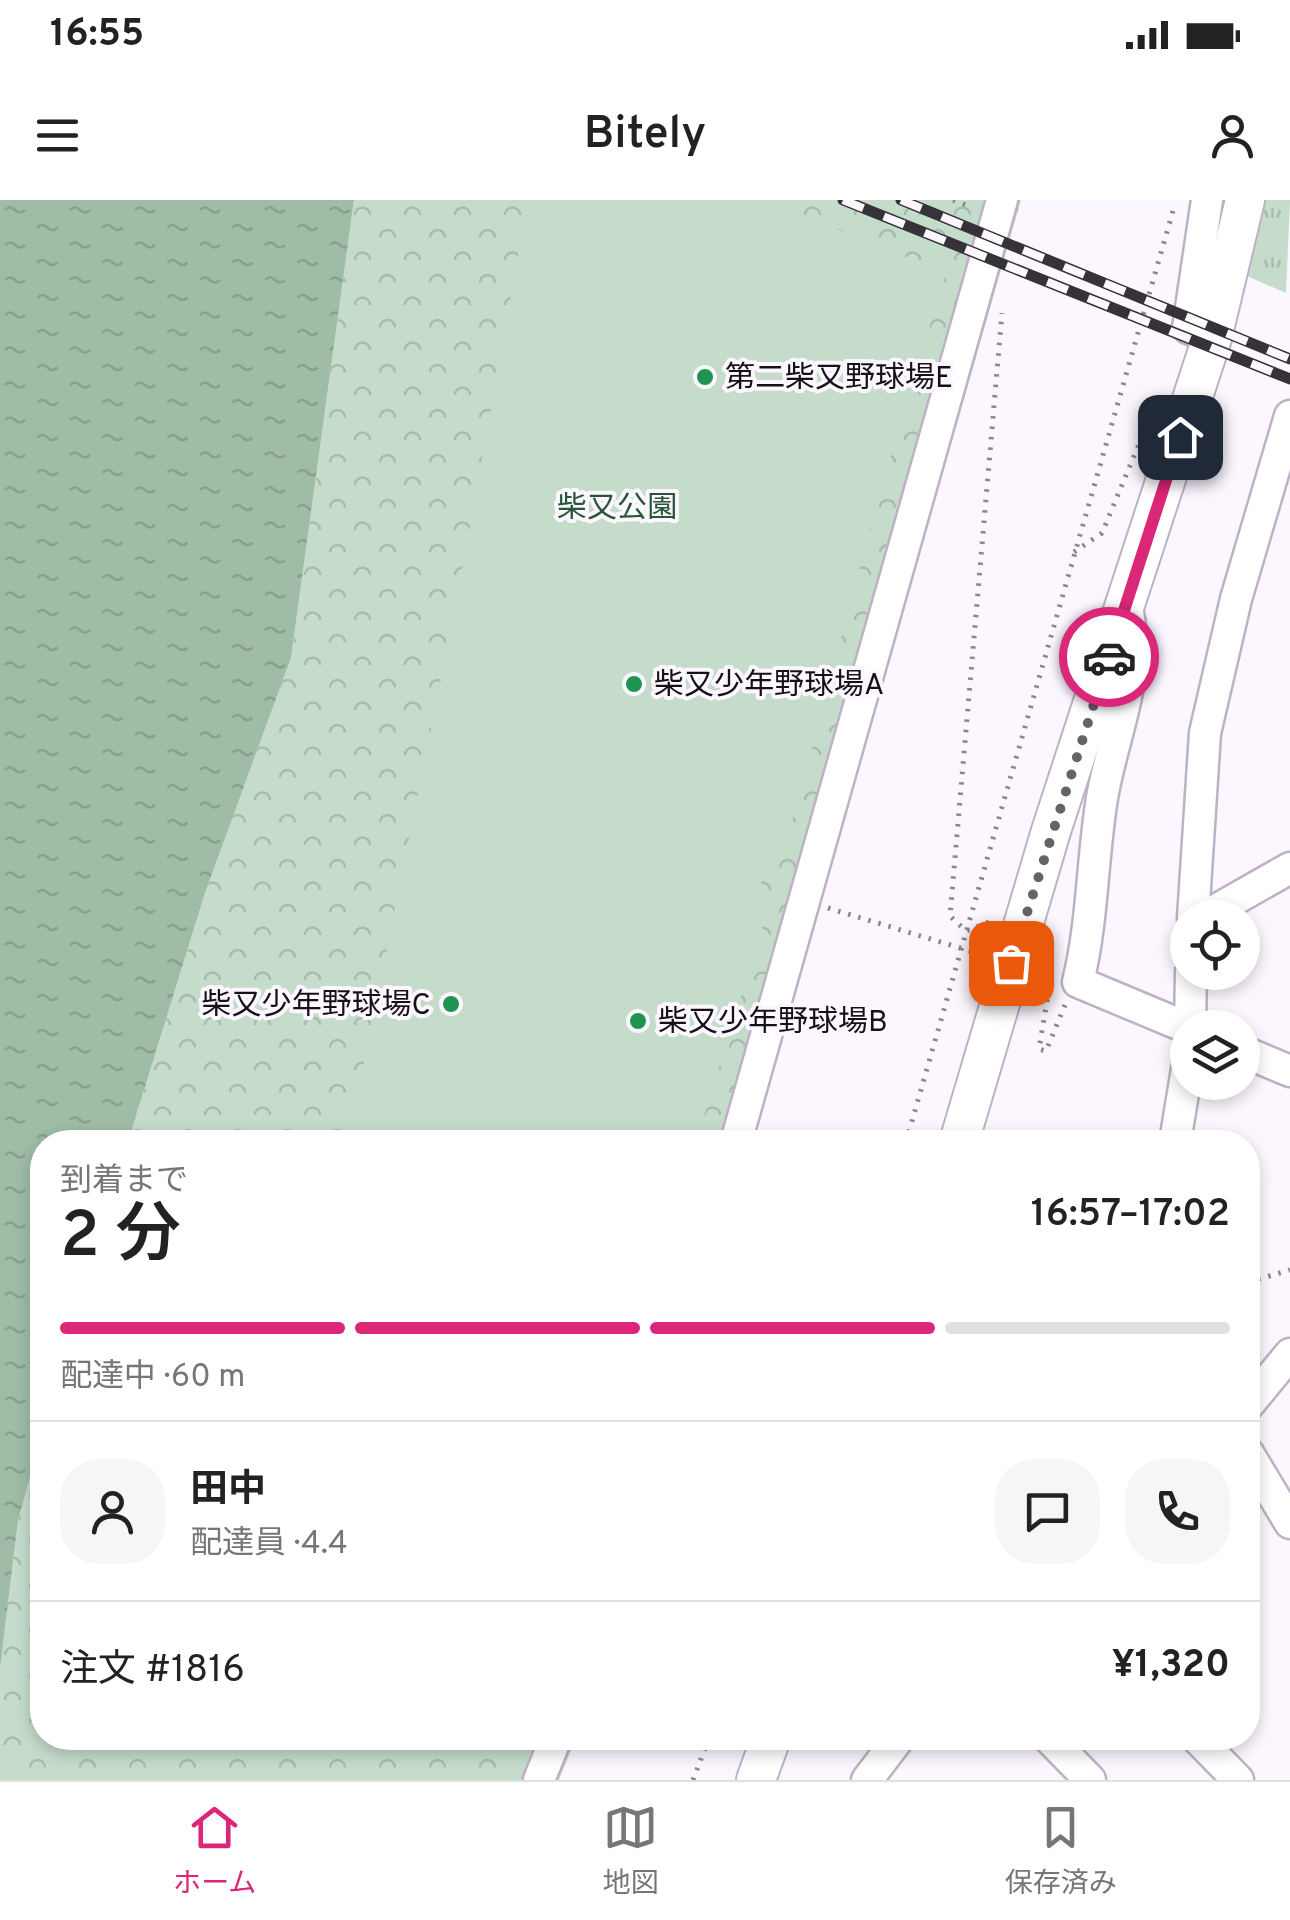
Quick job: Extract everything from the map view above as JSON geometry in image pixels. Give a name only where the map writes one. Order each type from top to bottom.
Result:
[{"type":"main road","points":[[962,1130],[1051,830],[1212,338],[1245,200]]},
{"type":"main road","points":[[756,1780],[767,1750]]},
{"type":"street","points":[[739,1130],[1002,200]]},
{"type":"street","points":[[1207,200],[1188,328],[1212,338]]},
{"type":"street","points":[[1193,900],[1204,733],[1236,598],[1279,500],[1290,416]]},
{"type":"street","points":[[1126,609],[1134,654],[1102,798],[1088,940],[1078,982],[1170,1020]]},
{"type":"street","points":[[1238,900],[1286,876]]},
{"type":"street","points":[[1260,1058],[1290,1070]]},
{"type":"street","points":[[1177,1130],[1182,1100]]},
{"type":"street","points":[[1260,1390],[1290,1354]]},
{"type":"street","points":[[1260,1473],[1290,1523]]},
{"type":"street","points":[[540,1780],[551,1750]]},
{"type":"street","points":[[867,1780],[889,1750]]},
{"type":"street","points":[[1061,1750],[1090,1780]]},
{"type":"street","points":[[1209,1750],[1238,1780]]},
{"type":"path","points":[[909,1130],[1176,200]]},
{"type":"path","points":[[966,932],[950,916],[1002,310]]},
{"type":"path","points":[[1074,552],[1102,533],[1153,410]]},
{"type":"path","points":[[838,911],[975,952]]},
{"type":"path","points":[[1260,1279],[1290,1270]]},
{"type":"path","points":[[693,1780],[704,1750]]},
{"type":"green space","name":"柴又公園","points":[[354,200],[1021,200],[754,1130],[132,1130],[205,893],[291,658]]},
{"type":"green space","name":"柴又公園","points":[[528,200],[765,200],[946,273],[883,481],[788,837],[749,862],[771,899],[700,1130],[350,1130],[457,599]]},
{"type":"green space","points":[[1259,200],[1290,200],[1286,293],[1242,274]]},
{"type":"green space","points":[[30,1477],[30,1750],[571,1750],[559,1780],[0,1780],[0,1669],[18,1521]]},
{"type":"water","points":[[0,200],[354,200],[291,658],[205,893],[132,1130],[30,1130],[30,1477],[18,1521],[0,1669]]},
{"type":"railway","points":[[843,200],[1290,379]]},
{"type":"railway","points":[[901,200],[1290,359]]},
{"type":"way so far","points":[[1011,963],[1109,657]]},
{"type":"place","name":"第二柴又野球場E","points":[[705,377]]},
{"type":"place","name":"柴又少年野球場A","points":[[634,684]]},
{"type":"place","name":"柴又少年野球場C","points":[[451,1004]]},
{"type":"place","name":"柴又少年野球場B","points":[[638,1021]]},
{"type":"route","points":[[1109,657],[1180,437]]}]
